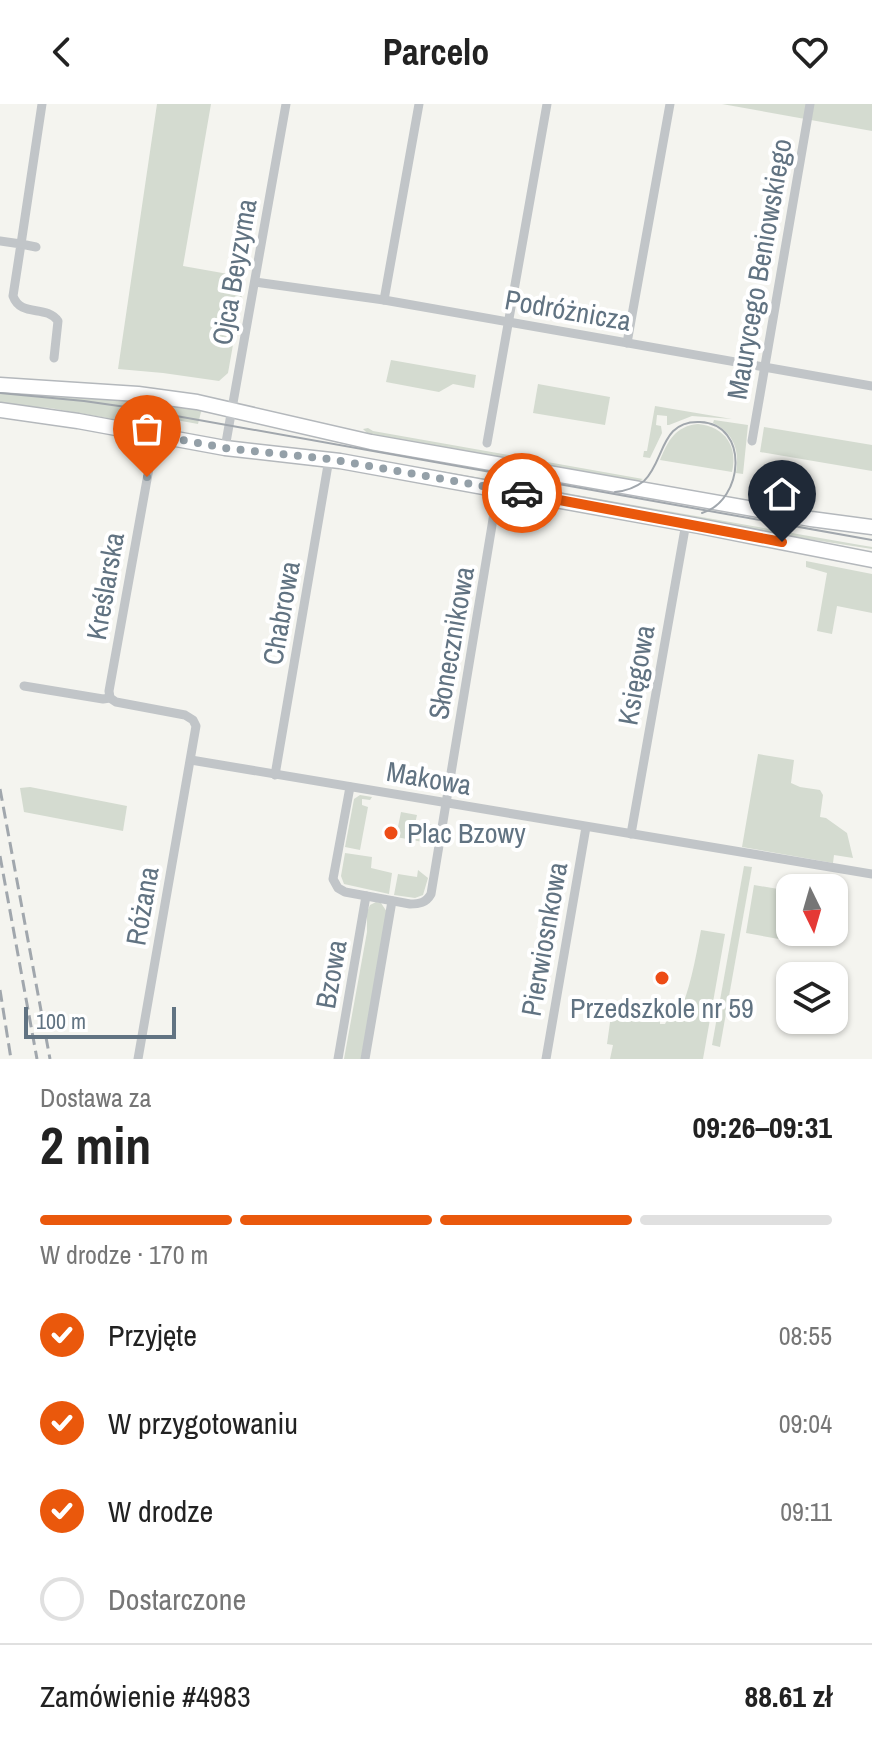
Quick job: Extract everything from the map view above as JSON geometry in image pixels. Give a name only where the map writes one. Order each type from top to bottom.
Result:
[{"type":"main road","points":[[0,385],[138,394],[197,402],[371,442],[872,527]]},
{"type":"main road","points":[[0,410],[225,448],[329,459],[872,560]]},
{"type":"street","points":[[42,104],[14,300],[22,308],[56,317],[59,324],[54,358]]},
{"type":"street","name":"Ojca Beyzyma","points":[[225,448],[286,104]]},
{"type":"street","points":[[384,300],[419,104]]},
{"type":"street","points":[[487,443],[547,104]]},
{"type":"street","points":[[627,343],[670,104]]},
{"type":"street","name":"Maurycego Beniowskiego","points":[[752,441],[810,104]]},
{"type":"street","points":[[0,241],[36,247]]},
{"type":"street","name":"Podróżnicza","points":[[255,282],[509,321],[872,386]]},
{"type":"street","name":"Kreślarska","points":[[110,698],[155,435]]},
{"type":"street","name":"Chabrowa","points":[[275,775],[329,459]]},
{"type":"street","name":"Słonecznikowa","points":[[445,804],[498,489]]},
{"type":"street","name":"Księgowa","points":[[631,834],[686,523]]},
{"type":"street","points":[[24,686],[110,698],[116,702],[190,717],[196,726],[191,760]]},
{"type":"street","name":"Makowa","points":[[191,760],[872,874]]},
{"type":"street","name":"Różana","points":[[138,1059],[191,760]]},
{"type":"street","points":[[350,787],[334,882],[341,891],[392,901],[419,904],[429,898],[445,804]]},
{"type":"street","name":"Pierwiosnkowa","points":[[546,1059],[586,827]]},
{"type":"street","name":"Bzowa","points":[[338,1059],[366,896]]},
{"type":"street","name":"Bzowa","points":[[365,1059],[392,901]]},
{"type":"shaded area","points":[[157,104],[211,104],[183,266],[245,277],[228,373],[219,381],[118,369]]},
{"type":"shaded area","points":[[722,104],[872,104],[872,131]]},
{"type":"shaded area","points":[[391,360],[476,375],[474,388],[453,384],[439,392],[386,382]]},
{"type":"shaded area","points":[[538,384],[610,397],[605,425],[533,413]]},
{"type":"shaded area","points":[[0,390],[202,408],[198,424],[132,412],[130,422],[50,408],[0,404]]},
{"type":"shaded area","points":[[655,406],[732,419],[692,416],[667,425],[667,416],[657,415],[656,425],[661,426],[662,433],[650,458],[643,457],[644,451],[647,451]]},
{"type":"shaded area","points":[[714,420],[748,425],[743,474],[736,473],[737,457],[731,437],[713,423]]},
{"type":"shaded area","points":[[698,424],[716,429],[727,439],[733,454],[732,472],[660,460],[678,431]]},
{"type":"shaded area","points":[[764,427],[872,445],[872,471],[760,452]]},
{"type":"shaded area","points":[[363,429],[643,479],[637,482],[374,436]]},
{"type":"shaded area","points":[[441,471],[872,547],[872,549],[437,473]]},
{"type":"shaded area","points":[[806,561],[872,574],[872,613],[837,606],[832,634],[817,631],[827,573],[806,567]]},
{"type":"shaded area","points":[[758,754],[794,760],[791,783],[820,790],[823,795],[820,817],[847,833],[853,858],[834,855],[833,863],[742,847]]},
{"type":"shaded area","points":[[30,787],[127,806],[123,831],[24,812],[20,788]]},
{"type":"shaded area","points":[[360,795],[372,797],[370,800],[362,799],[362,805],[368,807],[360,850],[345,847],[354,799]]},
{"type":"shaded area","points":[[401,812],[417,815],[415,824],[437,825],[435,835],[423,842],[396,837]]},
{"type":"shaded area","points":[[345,853],[372,857],[371,868],[392,873],[389,894],[344,884],[341,876]]},
{"type":"shaded area","points":[[744,866],[752,867],[720,1047],[712,1045]]},
{"type":"shaded area","points":[[418,870],[428,878],[423,895],[415,898],[394,895],[398,874],[417,877]]},
{"type":"shaded area","points":[[754,885],[776,889],[776,938],[746,933]]},
{"type":"shaded area","points":[[381,903],[387,912],[361,1059],[344,1059],[367,932],[367,912],[370,905]]},
{"type":"shaded area","points":[[701,930],[725,934],[703,1059],[610,1059],[613,1045],[607,1044],[612,1008],[660,1016],[660,1024],[665,1024],[668,1018],[677,1019],[689,987]]},
{"type":"tram line","points":[[0,393],[126,407],[872,540]]},
{"type":"tram line","points":[[615,492],[630,489],[644,481],[677,428],[700,422],[716,426],[727,435],[734,449],[736,464],[726,494],[716,506],[702,513]]},
{"type":"railway","points":[[0,789],[50,1059]]},
{"type":"railway","points":[[0,856],[37,1059]]},
{"type":"railway","points":[[0,990],[11,1059]]},
{"type":"way so far","points":[[147,477],[155,435],[225,448],[329,459],[522,493]]},
{"type":"place","name":"Plac Bzowy","points":[[391,833]]},
{"type":"place","name":"Przedszkole nr 59","points":[[662,978]]},
{"type":"route","points":[[522,493],[782,542]]}]
